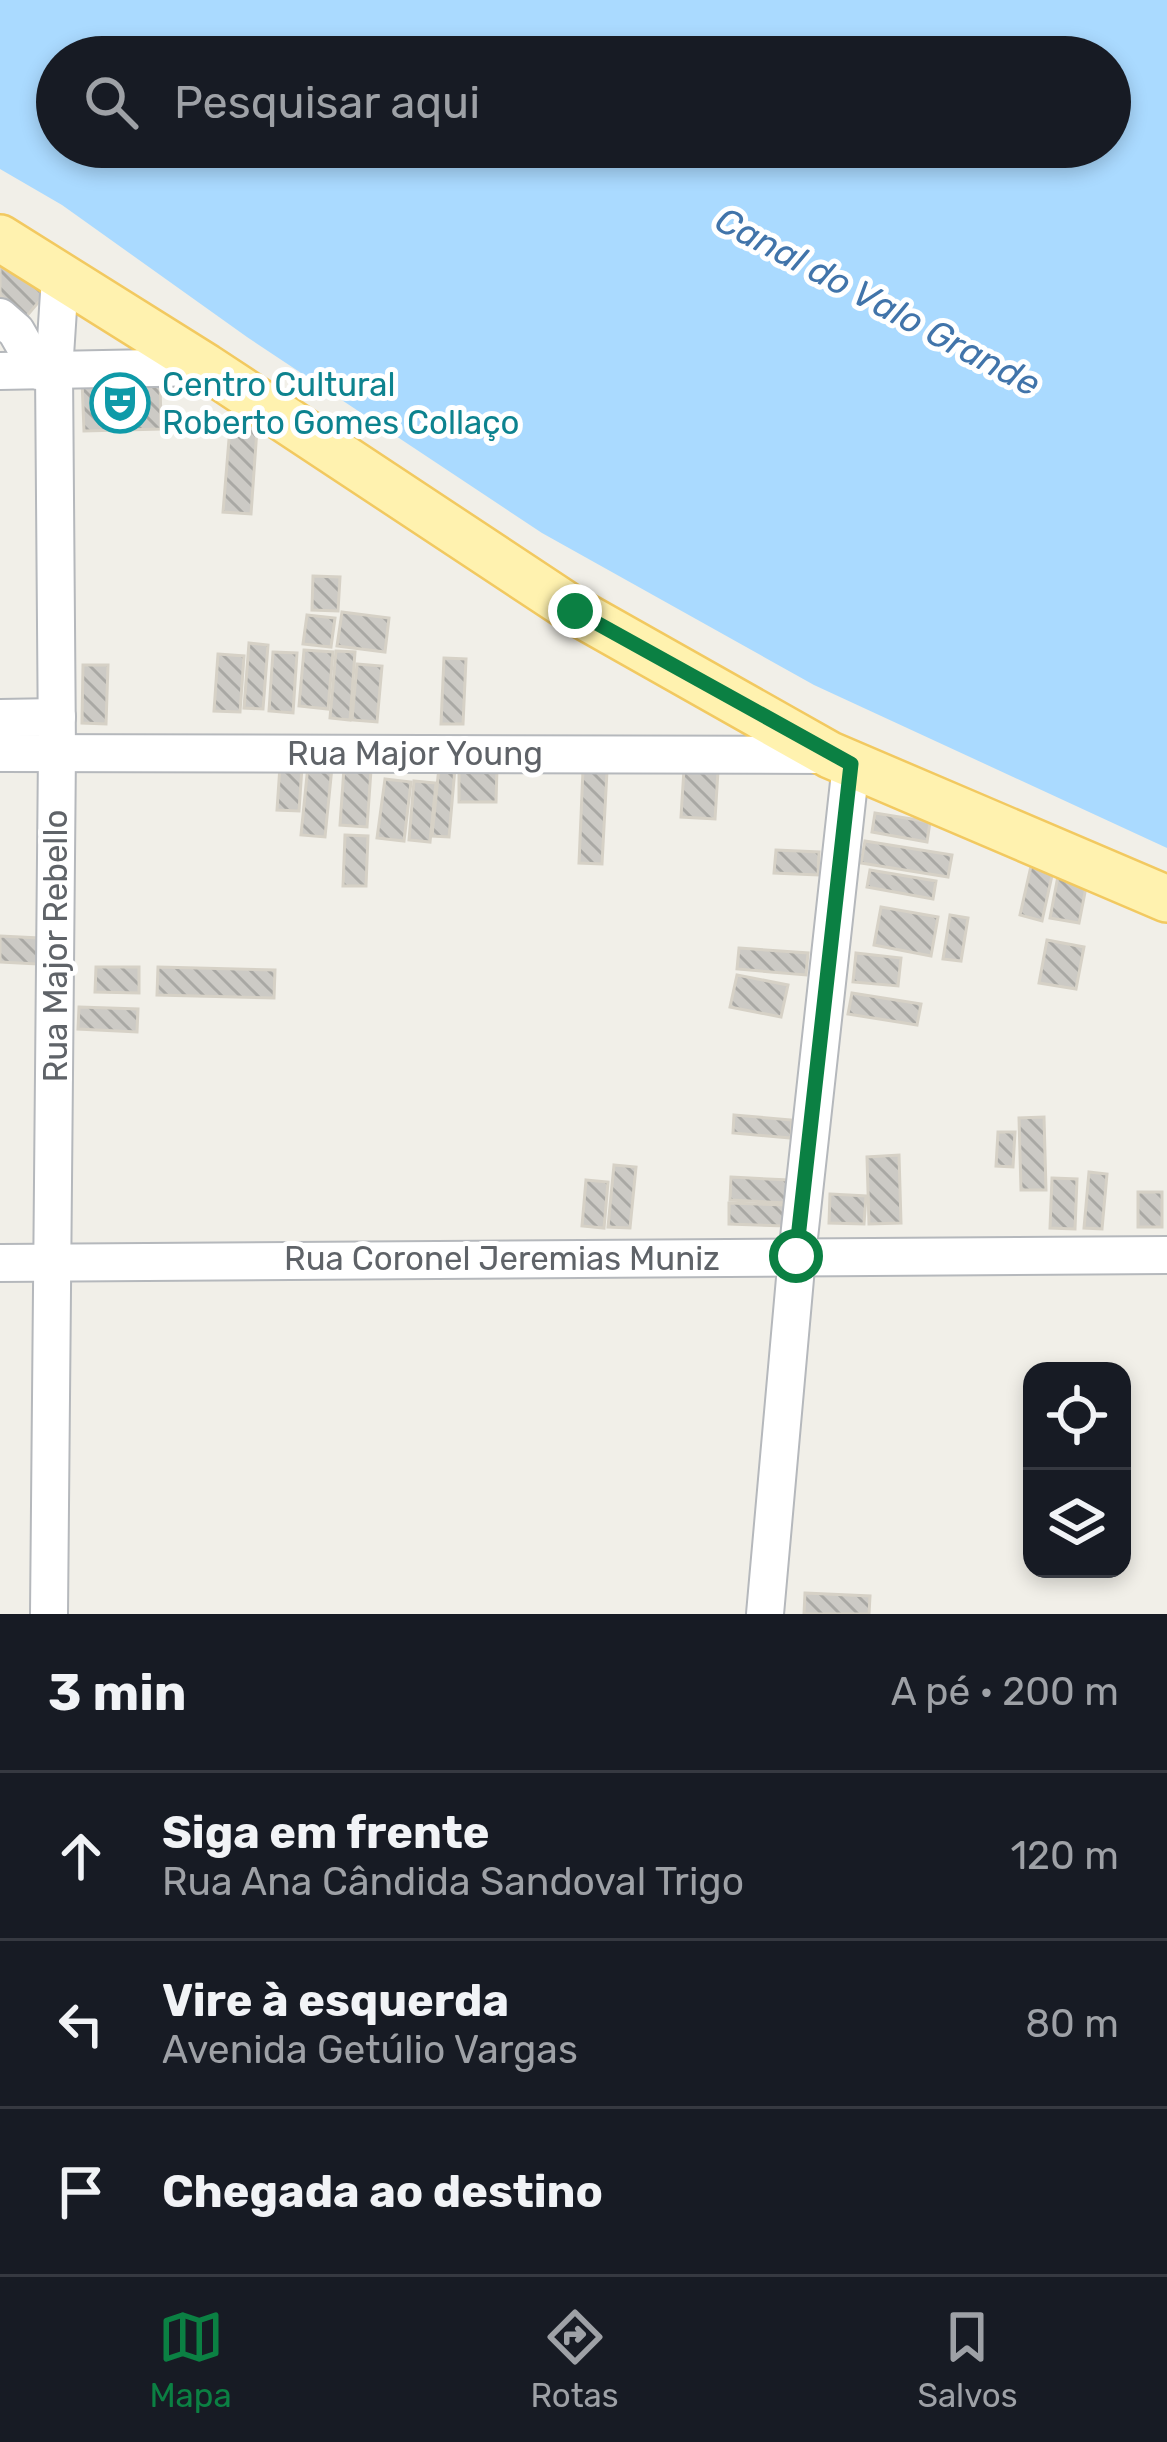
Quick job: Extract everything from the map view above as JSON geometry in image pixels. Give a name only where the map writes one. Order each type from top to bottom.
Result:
[{"type":"main road","points":[[0,238],[206,367],[575,611],[841,760],[1167,899]]},
{"type":"street","name":"Rua Major Rebello","points":[[50,1614],[57,734],[47,371],[60,278]]},
{"type":"street","points":[[0,316],[47,371]]},
{"type":"street","points":[[0,371],[206,367]]},
{"type":"street","name":"Rua Major Young","points":[[0,718],[57,734],[841,760]]},
{"type":"street","name":"Rua Major Young","points":[[0,753],[57,734]]},
{"type":"street","points":[[765,1614],[841,760]]},
{"type":"street","name":"Rua Coronel Jeremias Muniz","points":[[0,1262],[1167,1255]]},
{"type":"water","name":"Canal do Valo Grande","points":[[0,0],[1167,0],[1167,848],[814,685],[542,533],[247,337],[62,205],[0,169]]},
{"type":"building","points":[[0,252],[47,292],[26,317],[0,295]]},
{"type":"building","points":[[160,377],[161,429],[84,431],[82,380]]},
{"type":"building","points":[[230,427],[257,429],[251,514],[223,512]]},
{"type":"building","points":[[313,576],[340,577],[338,611],[312,610]]},
{"type":"building","points":[[342,612],[389,618],[385,652],[337,646]]},
{"type":"building","points":[[307,615],[335,618],[331,647],[303,644]]},
{"type":"building","points":[[249,643],[268,645],[263,709],[244,708]]},
{"type":"building","points":[[304,650],[333,652],[328,709],[299,706]]},
{"type":"building","points":[[336,651],[355,652],[350,720],[330,718]]},
{"type":"building","points":[[273,652],[297,653],[293,713],[269,711]]},
{"type":"building","points":[[218,654],[244,656],[240,712],[214,711]]},
{"type":"building","points":[[444,658],[466,659],[463,724],[441,724]]},
{"type":"building","points":[[357,664],[382,666],[377,722],[352,720]]},
{"type":"building","points":[[83,665],[108,665],[106,724],[82,723]]},
{"type":"building","points":[[308,765],[332,767],[325,837],[301,835]]},
{"type":"building","points":[[280,766],[302,767],[299,811],[277,810]]},
{"type":"building","points":[[439,767],[455,768],[449,837],[432,836]]},
{"type":"building","points":[[344,768],[371,770],[367,827],[340,825]]},
{"type":"building","points":[[459,768],[497,768],[496,802],[459,802]]},
{"type":"building","points":[[684,769],[718,771],[715,819],[681,817]]},
{"type":"building","points":[[583,770],[607,771],[602,864],[579,863]]},
{"type":"building","points":[[385,779],[411,782],[404,841],[377,838]]},
{"type":"building","points":[[414,781],[436,783],[430,842],[409,840]]},
{"type":"building","points":[[875,813],[930,822],[927,842],[872,832]]},
{"type":"building","points":[[345,835],[368,836],[366,886],[343,886]]},
{"type":"building","points":[[865,841],[952,855],[948,877],[861,863]]},
{"type":"building","points":[[776,850],[819,852],[818,875],[774,873]]},
{"type":"building","points":[[1031,866],[1053,871],[1042,921],[1020,915]]},
{"type":"building","points":[[870,870],[936,881],[933,899],[867,887]]},
{"type":"building","points":[[1058,876],[1087,882],[1079,923],[1050,918]]},
{"type":"building","points":[[881,907],[938,917],[931,956],[874,945]]},
{"type":"building","points":[[950,915],[968,918],[961,961],[943,959]]},
{"type":"building","points":[[0,936],[39,938],[37,964],[0,962]]},
{"type":"building","points":[[1047,940],[1084,947],[1076,989],[1039,983]]},
{"type":"building","points":[[739,948],[808,953],[806,975],[737,969]]},
{"type":"building","points":[[856,953],[901,958],[898,986],[853,982]]},
{"type":"building","points":[[96,967],[139,967],[139,993],[95,992]]},
{"type":"building","points":[[158,967],[275,970],[274,998],[157,995]]},
{"type":"building","points":[[737,975],[788,985],[781,1017],[730,1007]]},
{"type":"building","points":[[852,993],[921,1004],[917,1025],[848,1014]]},
{"type":"building","points":[[79,1007],[138,1009],[137,1032],[78,1029]]},
{"type":"building","points":[[734,1115],[792,1120],[791,1138],[733,1133]]},
{"type":"building","points":[[1044,1117],[1046,1190],[1021,1190],[1019,1118]]},
{"type":"building","points":[[998,1132],[1015,1132],[1013,1167],[996,1166]]},
{"type":"building","points":[[899,1155],[901,1223],[869,1224],[867,1157]]},
{"type":"building","points":[[614,1165],[636,1167],[630,1228],[608,1227]]},
{"type":"building","points":[[1089,1172],[1107,1174],[1102,1229],[1084,1228]]},
{"type":"building","points":[[731,1177],[788,1180],[787,1203],[730,1200]]},
{"type":"building","points":[[1052,1178],[1077,1179],[1075,1229],[1050,1228]]},
{"type":"building","points":[[586,1180],[608,1182],[604,1228],[582,1226]]},
{"type":"building","points":[[1138,1192],[1162,1192],[1162,1227],[1138,1227]]},
{"type":"building","points":[[830,1194],[866,1196],[864,1224],[829,1223]]},
{"type":"building","points":[[729,1203],[786,1205],[785,1226],[729,1224]]},
{"type":"building","points":[[805,1593],[870,1596],[869,1614],[804,1614]]},
{"type":"place","name":"Centro Cultural Roberto Gomes Collaço","points":[[120,403]]},
{"type":"route","points":[[575,611],[851,764],[796,1256]]}]
